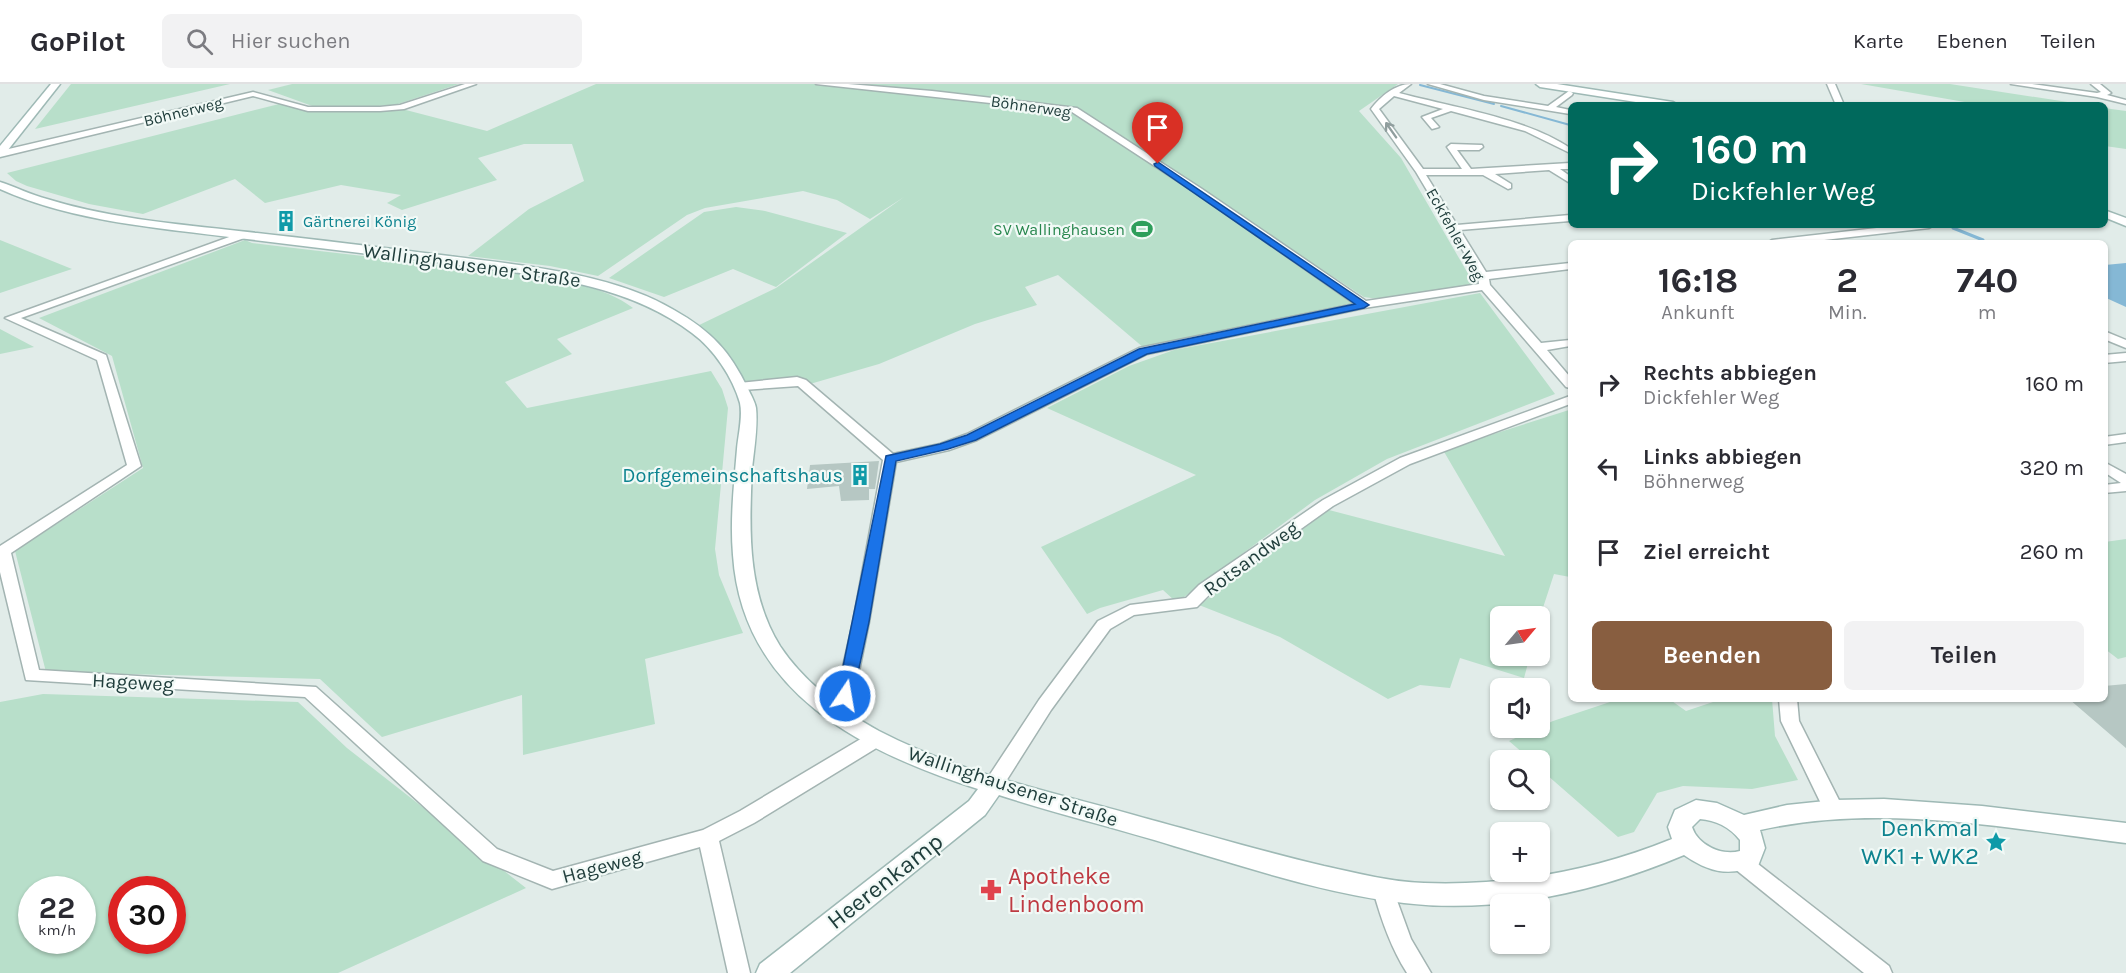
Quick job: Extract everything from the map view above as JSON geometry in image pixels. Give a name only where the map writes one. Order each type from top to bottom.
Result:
[{"type":"street","points":[[0,153],[56,84]]},
{"type":"street","name":"Böhnerweg","points":[[0,153],[253,94],[308,109],[380,109],[401,107],[472,84]]},
{"type":"street","name":"Böhnerweg","points":[[820,84],[932,93],[1074,110],[1199,191],[1364,305]]},
{"type":"street","name":"Eckfehler Weg","points":[[1407,84],[1375,109],[1420,172],[1455,228],[1484,281],[1568,382]]},
{"type":"street","points":[[1432,84],[1568,112]]},
{"type":"street","points":[[1540,84],[1654,102]]},
{"type":"street","points":[[1831,84],[1839,102]]},
{"type":"street","points":[[2015,84],[2097,95],[2126,102]]},
{"type":"street","points":[[2095,84],[2106,93],[2097,95]]},
{"type":"street","points":[[1550,108],[1569,93]]},
{"type":"street","points":[[1394,94],[1528,129],[1568,149]]},
{"type":"street","points":[[1435,127],[1426,117],[1451,109]]},
{"type":"street","points":[[1468,172],[1451,147],[1479,147]]},
{"type":"street","points":[[1420,172],[1485,172],[1568,166]]},
{"type":"street","points":[[1552,168],[1568,179]]},
{"type":"street","points":[[1485,172],[1508,186]]},
{"type":"street","name":"Wallinghausener Straße","points":[[0,184],[33,198],[105,215],[537,272],[610,288],[641,299],[694,328],[716,345],[743,386],[748,405],[741,546],[746,592],[767,643],[790,674],[826,708],[876,739],[913,756],[994,784],[1240,855],[1384,890],[1429,894],[1502,892],[1551,886],[1626,868],[1687,843]]},
{"type":"street","points":[[2108,215],[2126,222]]},
{"type":"street","points":[[1455,228],[1568,218]]},
{"type":"street","points":[[1868,228],[1875,231]]},
{"type":"street","points":[[1798,240],[1902,228]]},
{"type":"street","points":[[1851,234],[1870,240]]},
{"type":"street","name":"Hageweg","points":[[243,235],[11,318],[102,357],[134,466],[3,551],[32,676],[310,691],[490,855],[552,880],[708,837],[747,817],[876,739]]},
{"type":"street","points":[[890,459],[944,447],[972,437],[1143,351],[1484,281],[1568,266]]},
{"type":"street","points":[[2108,336],[2126,344]]},
{"type":"street","points":[[1539,347],[1568,343]]},
{"type":"street","points":[[2108,359],[2126,357]]},
{"type":"street","points":[[743,386],[766,387],[797,381],[802,383],[890,459]]},
{"type":"street","name":"Rotsandweg","points":[[994,784],[1045,705],[1104,625],[1115,617],[1131,610],[1191,603],[1205,589],[1328,503],[1405,461],[1568,401]]},
{"type":"street","points":[[2108,440],[2126,438]]},
{"type":"street","points":[[826,708],[845,696],[861,622],[890,459]]},
{"type":"street","points":[[2108,469],[2126,480]]},
{"type":"street","points":[[2108,489],[2126,487]]},
{"type":"street","points":[[1788,702],[1790,721],[1834,810]]},
{"type":"street","name":"Heerenkamp","points":[[770,973],[977,808],[994,784]]},
{"type":"street","points":[[1696,809],[1719,812],[1741,825],[1754,843],[1754,852],[1742,863],[1731,864],[1713,860],[1696,851],[1687,843],[1679,825],[1687,813],[1696,809]]},
{"type":"street","points":[[1741,825],[1773,816],[1834,810],[1912,809],[2126,833]]},
{"type":"street","points":[[708,837],[739,973]]},
{"type":"street","points":[[1742,863],[1881,973]]},
{"type":"street","points":[[1384,890],[1394,926],[1410,960],[1420,973]]},
{"type":"green space","points":[[71,84],[230,84],[35,129]]},
{"type":"green space","points":[[292,84],[459,84],[395,105],[378,106],[315,107],[268,90]]},
{"type":"green space","points":[[596,84],[825,84],[1069,111],[1140,156],[1354,304],[1144,348],[1058,275],[1025,287],[1037,305],[975,324],[879,364],[803,386],[790,378],[738,383],[693,328],[776,288],[904,197],[870,219],[837,200],[803,191],[705,208],[687,215],[598,276],[550,266],[468,256],[529,209],[584,181],[572,144],[524,144],[478,158],[497,180],[402,210],[387,203],[401,195],[341,185],[265,203],[235,179],[143,214],[89,204],[27,186],[16,181],[7,173],[283,103],[306,109],[402,109],[487,131]]},
{"type":"green space","points":[[833,84],[1398,84],[1359,111],[1401,158],[1474,284],[1378,299],[1364,297],[1079,110]]},
{"type":"green space","points":[[1861,84],[1950,84],[2067,102],[1965,102]]},
{"type":"green space","points":[[2108,109],[2126,111],[2126,149],[2108,146]]},
{"type":"green space","points":[[736,207],[765,211],[847,233],[776,287],[733,269],[664,297],[609,278],[704,212]]},
{"type":"green space","points":[[0,240],[72,269],[0,293]]},
{"type":"green space","points":[[245,240],[252,243],[549,278],[596,290],[617,298],[633,308],[557,339],[572,354],[505,382],[527,408],[711,371],[722,389],[728,408],[715,549],[719,575],[743,633],[645,659],[655,724],[523,755],[522,695],[382,737],[320,679],[46,672],[15,551],[143,468],[112,356],[39,318]]},
{"type":"green space","points":[[1480,293],[1555,394],[1387,459],[1315,500],[1184,597],[1175,601],[1163,590],[1100,608],[1087,614],[1041,547],[1196,475],[1047,408],[1129,366],[1174,350]]},
{"type":"green space","points":[[0,329],[34,347],[0,354]]},
{"type":"green space","points":[[1568,410],[1568,577],[1554,574],[1544,606],[1490,606],[1490,666],[1527,666],[1524,678],[1460,658],[1450,688],[1420,685],[1388,699],[1280,637],[1199,605],[1329,510],[1505,556],[1443,450]]},
{"type":"green space","points":[[2126,539],[2126,657],[2118,659],[2108,651],[2108,542]]},
{"type":"green space","points":[[43,694],[298,702],[347,748],[526,888],[338,973],[0,973],[0,702]]},
{"type":"green space","points":[[1610,702],[1673,702],[1686,711],[1713,702],[1772,702],[1775,736],[1798,780],[1752,789],[1683,786],[1657,793],[1634,832],[1618,837],[1550,778],[1550,750],[1519,750],[1509,741],[1516,738],[1550,738],[1550,722]]},
{"type":"water","points":[[2126,263],[2126,307],[2108,299],[2108,265]]},
{"type":"building","name":"Dorfgemeinschaftshaus","points":[[879,461],[875,489],[869,489],[869,500],[841,501],[839,486],[807,489],[810,465]]},
{"type":"building","points":[[2126,684],[2126,748],[2072,702],[2108,702],[2108,686]]},
{"type":"waterway","points":[[1420,85],[1494,104]]},
{"type":"waterway","points":[[1501,106],[1568,124]]},
{"type":"waterway","points":[[1953,228],[1983,240]]},
{"type":"place","name":"Gärtnerei König","points":[[286,221]]},
{"type":"place","name":"SV Wallinghausen","points":[[1142,229]]},
{"type":"place","name":"Dorfgemeinschaftshaus","points":[[860,475]]},
{"type":"place","name":"Denkmal WK1 + WK2","points":[[1996,842]]},
{"type":"place","name":"Apotheke Lindenboom","points":[[991,890]]},
{"type":"route","points":[[845,696],[861,622],[890,459],[944,447],[972,437],[1026,412],[1143,351],[1364,305],[1158,164]]}]
